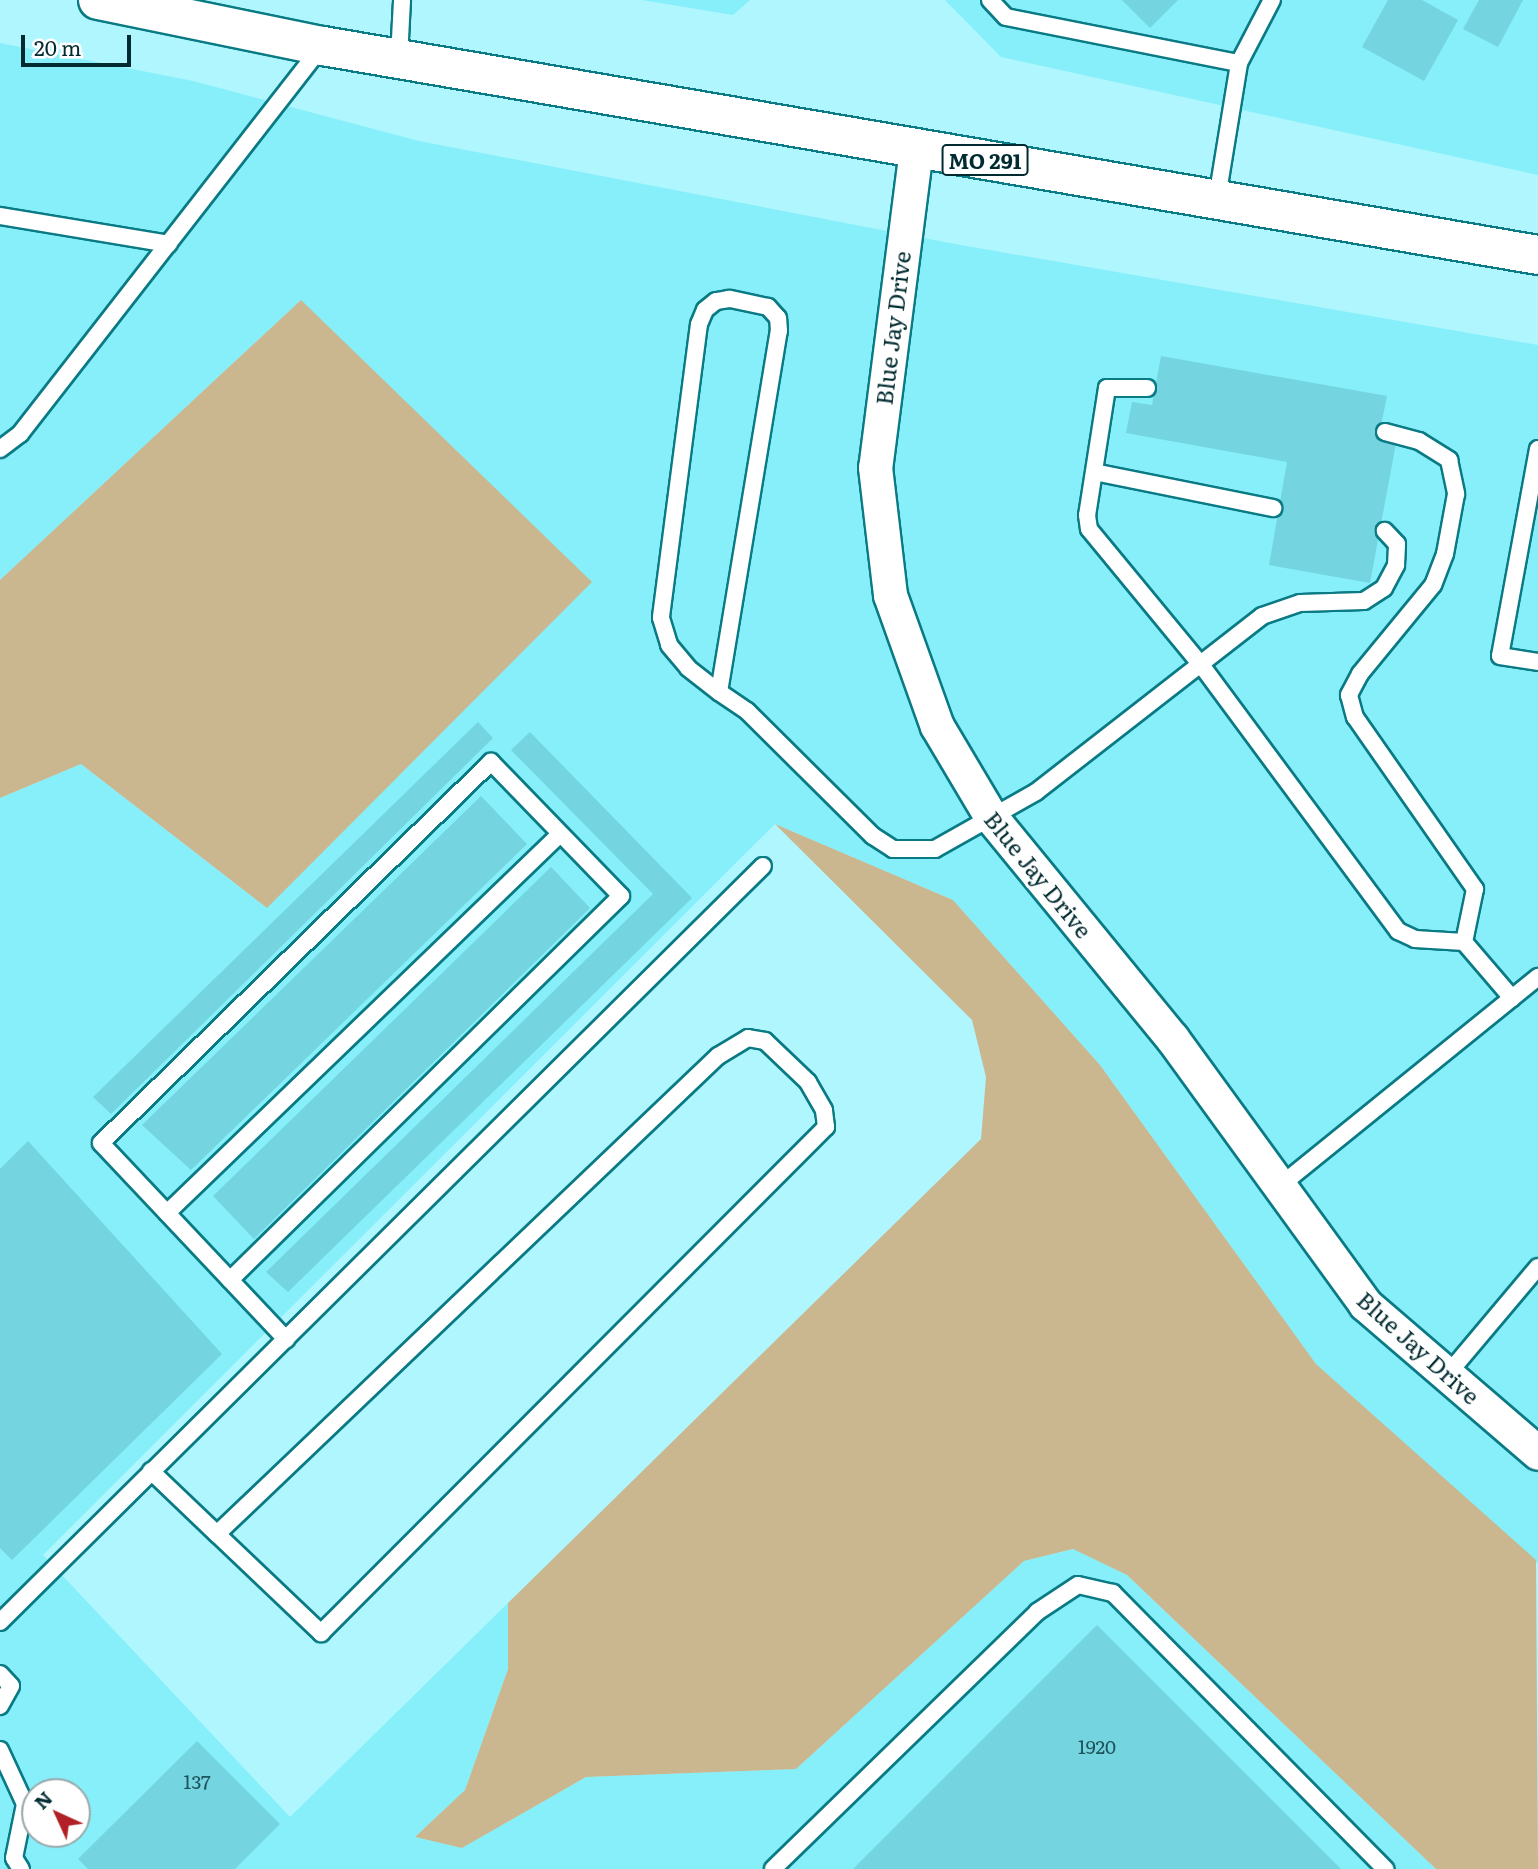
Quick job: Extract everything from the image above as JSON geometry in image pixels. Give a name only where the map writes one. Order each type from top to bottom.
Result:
[{"type":"main road","name":"MO 291","points":[[98,0],[323,46],[1538,255]]},
{"type":"street","name":"Blue Jay Drive","points":[[916,149],[875,467],[880,534],[890,595],[937,726],[991,817],[1172,1038],[1365,1304],[1538,1453]]},
{"type":"lane","points":[[399,58],[402,0]]},
{"type":"lane","points":[[990,0],[1006,17],[1239,63]]},
{"type":"lane","points":[[1217,198],[1239,63],[1272,0]]},
{"type":"lane","points":[[0,449],[20,434],[323,46]]},
{"type":"lane","points":[[0,216],[169,244]]},
{"type":"lane","points":[[719,692],[779,331],[778,318],[768,307],[729,299],[705,310],[699,324],[661,618],[669,645],[688,668],[719,692],[747,711],[873,836],[893,849],[934,849],[1036,792],[1202,666],[1262,616],[1300,603],[1364,601],[1384,588],[1396,565],[1397,544],[1385,531]]},
{"type":"lane","points":[[1147,388],[1107,388],[1094,472],[1089,529],[1202,666],[1398,930],[1415,939],[1465,942],[1512,998]]},
{"type":"lane","points":[[1385,432],[1419,441],[1449,460],[1455,494],[1445,554],[1433,585],[1360,674],[1349,695],[1355,717],[1475,889],[1465,942]]},
{"type":"lane","points":[[1538,449],[1500,656],[1538,662]]},
{"type":"lane","points":[[1094,472],[1273,508]]},
{"type":"lane","points":[[230,1280],[621,896],[491,762],[101,1143],[230,1280],[286,1339]]},
{"type":"lane","points":[[167,1213],[560,834]]},
{"type":"lane","points":[[0,1622],[763,866]]},
{"type":"lane","points":[[1281,1185],[1538,977]]},
{"type":"lane","points":[[152,1471],[217,1534],[321,1633],[826,1127],[824,1110],[808,1082],[765,1041],[748,1038],[718,1056],[217,1534]]},
{"type":"lane","points":[[1447,1375],[1538,1267]]},
{"type":"lane","points":[[773,1869],[1037,1612],[1078,1585],[1113,1593],[1385,1869]]},
{"type":"lane","points":[[0,1674],[11,1686],[0,1706]]},
{"type":"lane","points":[[0,1750],[25,1804],[17,1864],[0,1868]]},
{"type":"shaded area","points":[[642,0],[750,0],[733,15]]},
{"type":"shaded area","points":[[945,0],[1538,0],[1538,175],[1001,57]]},
{"type":"shaded area","points":[[0,43],[193,81],[419,141],[955,244],[1538,345],[1538,1564],[1316,1364],[1100,1065],[953,900],[775,824],[43,1555],[290,1817],[508,1603],[508,1669],[465,1790],[415,1837],[462,1848],[586,1777],[796,1769],[1024,1561],[1074,1549],[1127,1575],[1436,1869],[0,1869],[0,798],[81,764],[267,908],[301,300],[0,580]]},
{"type":"shaded area","points":[[301,300],[592,582],[267,908],[81,764],[0,798],[0,580]]},
{"type":"shaded area","points":[[775,824],[953,900],[1100,1065],[1316,1364],[1536,1560],[1538,1869],[1436,1869],[1127,1575],[1073,1549],[1024,1561],[796,1769],[586,1777],[462,1848],[415,1837],[465,1790],[508,1669],[508,1603],[981,1139],[986,1077],[972,1020]]},
{"type":"building","points":[[1122,0],[1178,0],[1150,28]]},
{"type":"building","points":[[1388,0],[1422,0],[1458,20],[1424,81],[1362,47]]},
{"type":"building","points":[[1479,0],[1523,0],[1498,47],[1463,29]]},
{"type":"building","points":[[1161,356],[1387,396],[1378,440],[1396,443],[1370,583],[1269,565],[1287,462],[1126,433],[1132,402],[1152,405]]},
{"type":"building","points":[[478,722],[493,738],[111,1114],[93,1097]]},
{"type":"building","points":[[530,732],[692,898],[288,1292],[266,1272],[653,894],[511,750]]},
{"type":"building","points":[[481,796],[527,844],[191,1170],[142,1125]]},
{"type":"building","points":[[551,867],[590,908],[254,1239],[213,1196]]},
{"type":"building","points":[[28,1141],[222,1354],[12,1560],[0,1548],[0,1169]]},
{"type":"building","points":[[1097,1625],[1341,1869],[853,1869]]},
{"type":"building","points":[[197,1741],[280,1824],[235,1869],[88,1869],[78,1859]]}]
